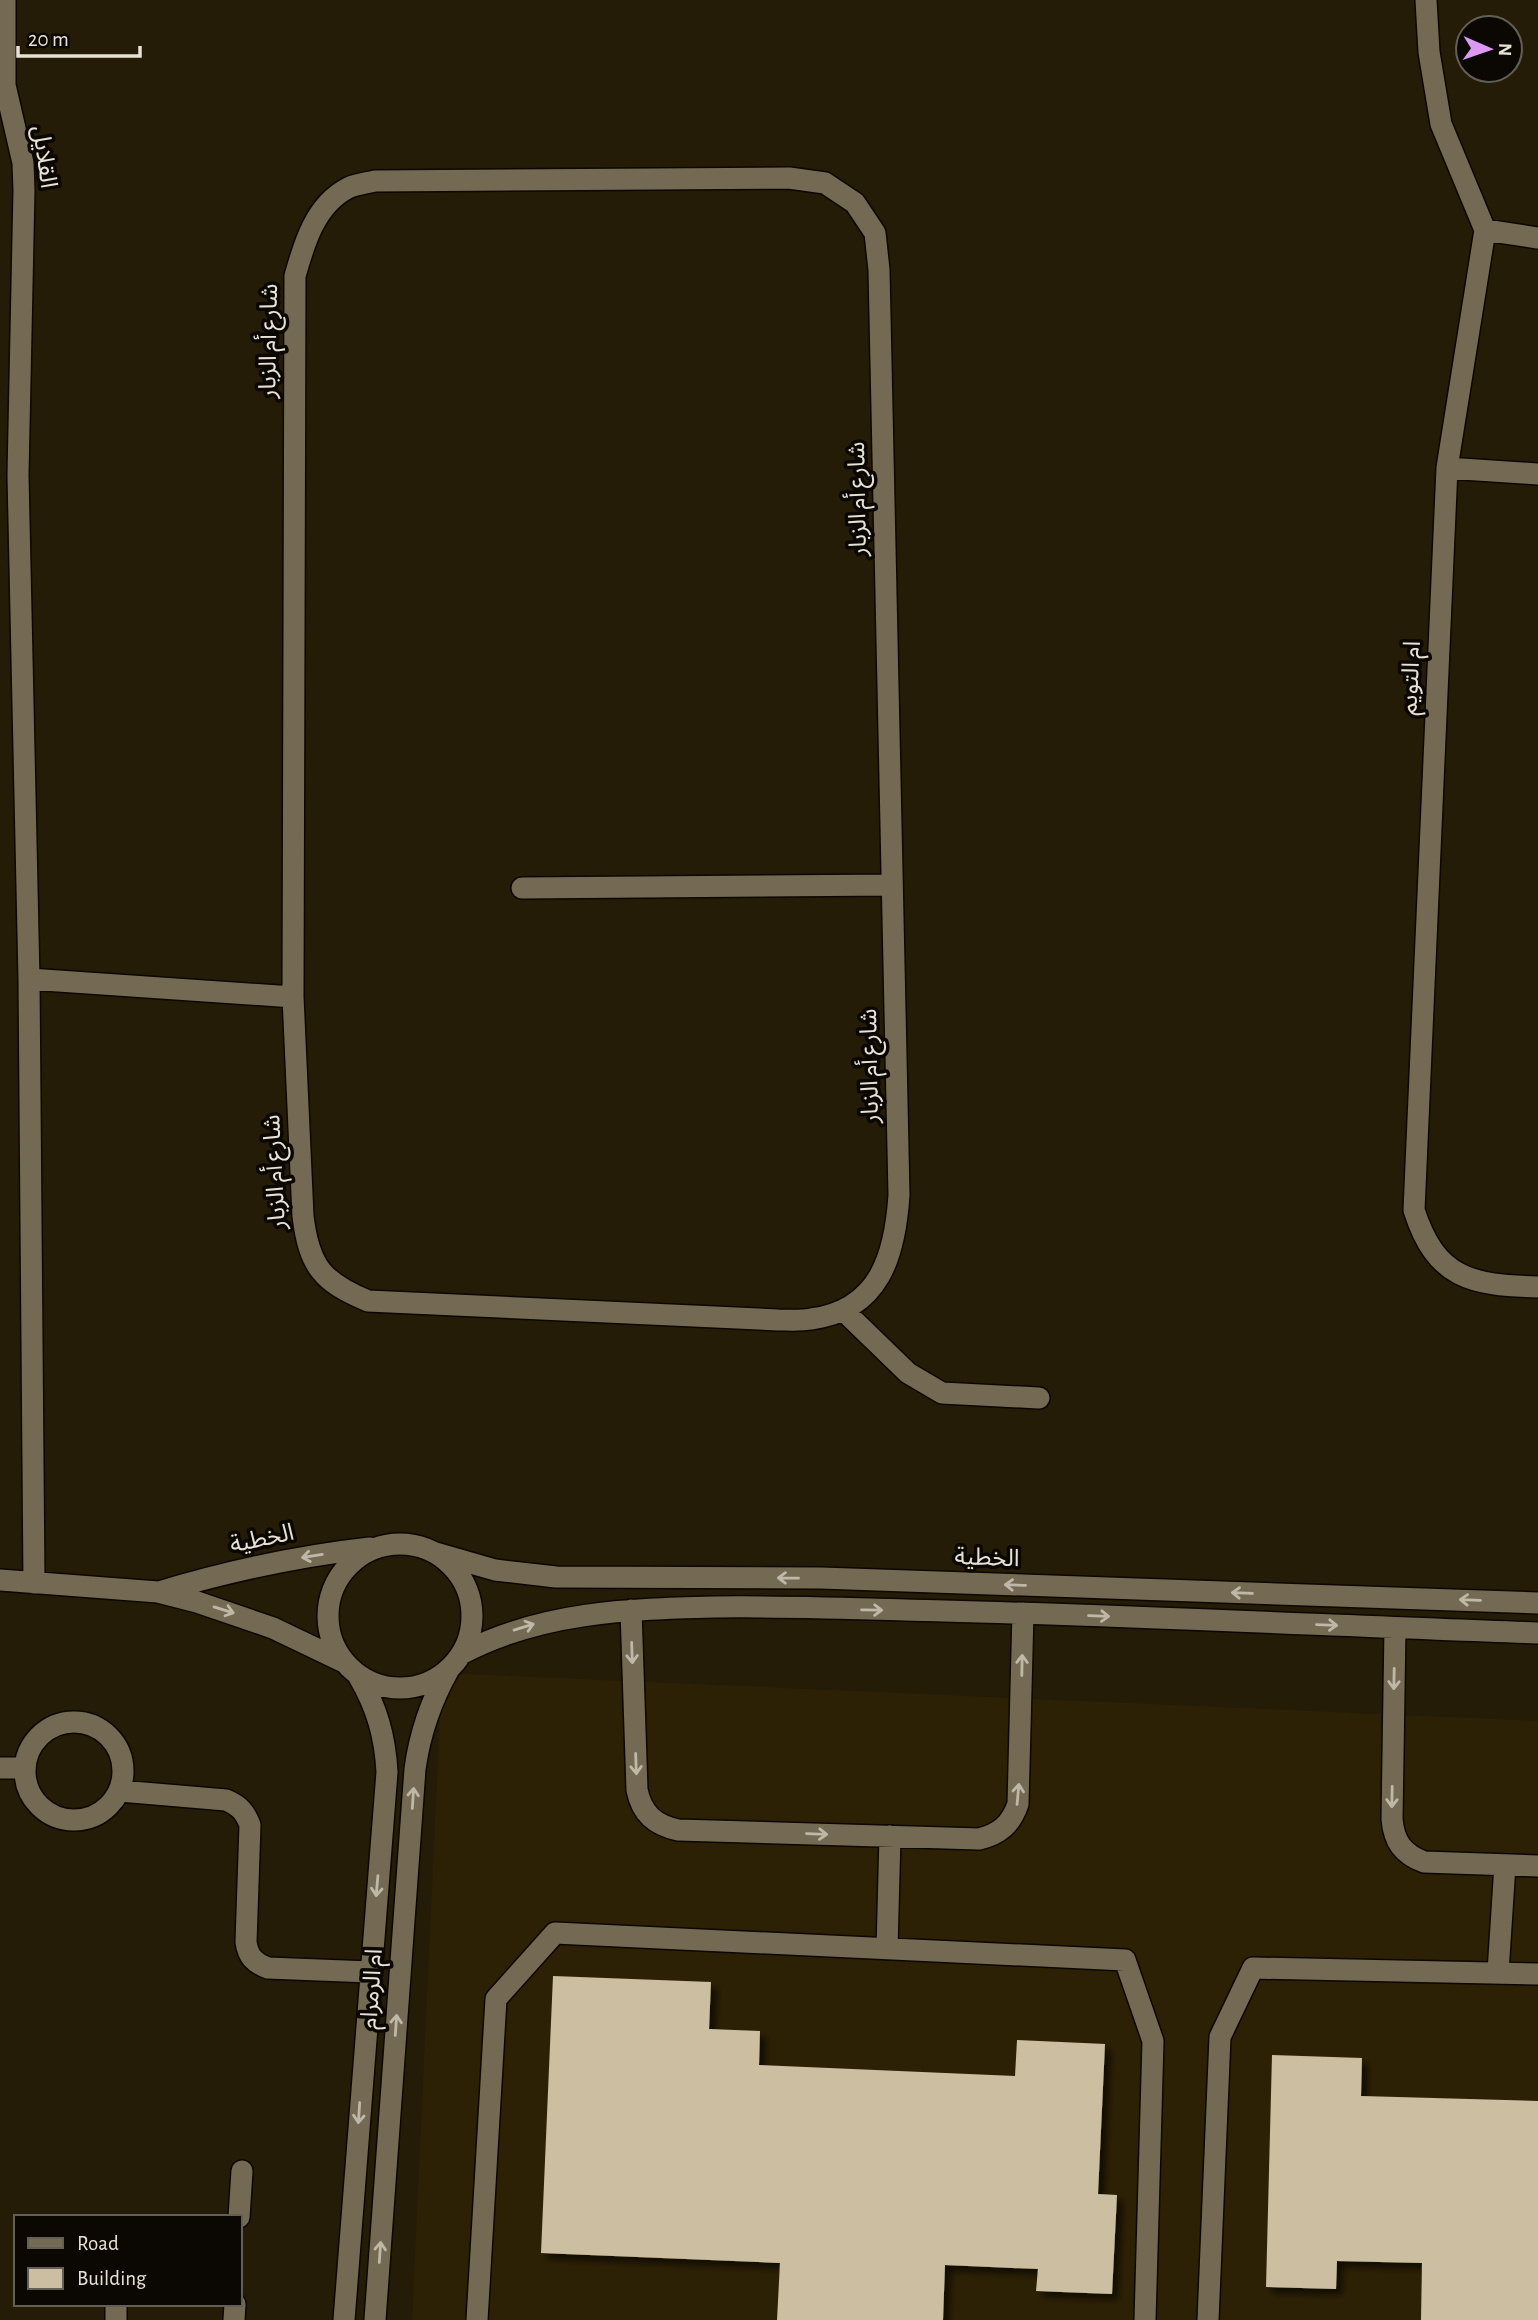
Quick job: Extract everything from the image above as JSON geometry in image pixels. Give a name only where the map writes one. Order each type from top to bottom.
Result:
[{"type":"street","name":"القلايل","points":[[5,0],[4,101],[23,163],[24,190],[18,475],[29,979],[34,1583]]},
{"type":"street","points":[[1426,0],[1429,52],[1441,124],[1485,230],[1538,238]]},
{"type":"street","name":"شارع أم الزبار","points":[[789,178],[825,183],[855,203],[875,233],[879,270],[892,885],[897,1230],[888,1262],[868,1291],[844,1310],[811,1319],[778,1320],[368,1301],[341,1290],[320,1271],[306,1245],[303,1216],[293,997],[295,276],[303,248],[317,216],[332,200],[349,187],[375,181],[789,178]]},
{"type":"street","name":"ام التويم","points":[[1485,230],[1447,468],[1414,1210],[1422,1235],[1437,1256],[1457,1273],[1481,1283],[1538,1286]]},
{"type":"street","points":[[1447,468],[1538,474]]},
{"type":"street","points":[[522,888],[892,885]]},
{"type":"street","points":[[29,979],[293,997]]},
{"type":"street","points":[[844,1310],[908,1374],[942,1393],[1039,1398]]},
{"type":"street","points":[[455,1662],[469,1636],[472,1617],[470,1598],[463,1580],[451,1565],[436,1553],[418,1546],[399,1544],[379,1547],[358,1557],[341,1574],[331,1596],[328,1619],[333,1643],[352,1670],[387,1686],[415,1687],[433,1680],[485,1642],[534,1624],[631,1610],[760,1607],[1023,1613],[1538,1633]]},
{"type":"street","name":"الخطية","points":[[158,1592],[257,1566],[379,1547]]},
{"type":"street","name":"الخطية","points":[[436,1553],[495,1570],[556,1577],[821,1578],[1538,1603]]},
{"type":"street","name":"الخطية","points":[[0,1580],[158,1592],[223,1609],[273,1628],[352,1670]]},
{"type":"street","points":[[631,1610],[637,1790],[639,1802],[654,1822],[678,1830],[979,1839],[1004,1828],[1013,1817],[1018,1804],[1023,1613]]},
{"type":"street","points":[[1395,1628],[1394,1834],[1400,1847],[1410,1857],[1424,1862],[1538,1866]]},
{"type":"street","name":"ام الرمرام","points":[[375,2320],[418,1742],[426,1717],[455,1662]]},
{"type":"street","name":"ام الرمرام","points":[[344,2320],[387,1772],[381,1722],[372,1699],[352,1670]]},
{"type":"street","points":[[69,1721],[86,1722],[102,1730],[114,1742],[122,1757],[124,1774],[120,1791],[110,1806],[96,1816],[80,1821],[62,1819],[47,1813],[34,1801],[24,1768],[28,1751],[38,1736],[52,1726],[69,1721]]},
{"type":"street","points":[[0,1768],[24,1768]]},
{"type":"street","points":[[120,1791],[226,1800],[237,1805],[246,1814],[250,1825],[246,1942],[252,1959],[259,1965],[268,1968],[370,1972]]},
{"type":"street","points":[[887,1949],[890,1836]]},
{"type":"street","points":[[1498,1972],[1505,1865]]},
{"type":"street","points":[[477,2320],[496,1999],[555,1933],[1125,1960],[1153,2041],[1145,2320]]},
{"type":"street","points":[[1208,2320],[1220,2037],[1253,1968],[1538,1974]]},
{"type":"street","points":[[239,2215],[242,2171]]},
{"type":"shaded area","points":[[442,1673],[1538,1721],[1538,2320],[412,2320]]},
{"type":"building","points":[[553,1976],[711,1982],[709,2029],[760,2031],[759,2065],[1015,2076],[1017,2040],[1105,2044],[1098,2194],[1117,2195],[1112,2294],[1036,2291],[1038,2269],[945,2265],[943,2320],[777,2320],[780,2263],[541,2253]]},
{"type":"building","points":[[1272,2055],[1362,2058],[1361,2096],[1538,2101],[1538,2320],[1421,2320],[1422,2263],[1337,2261],[1336,2289],[1266,2287]]}]
